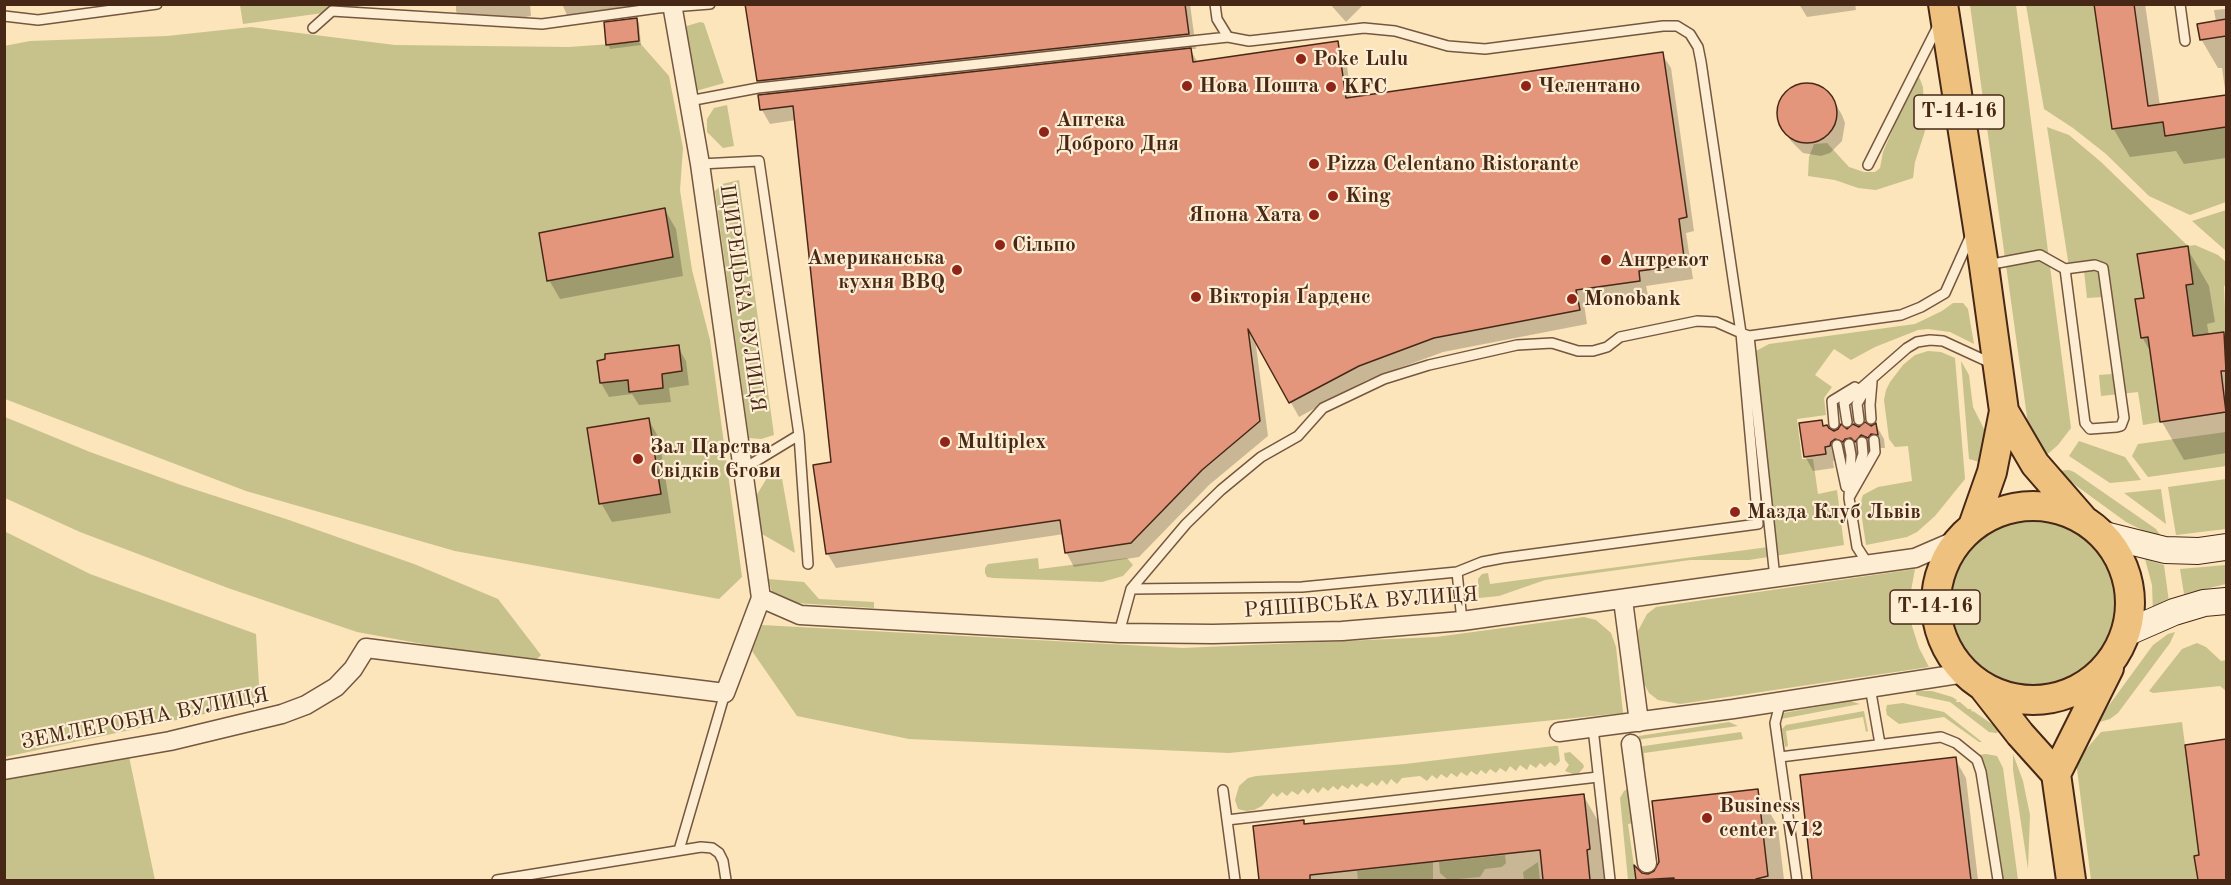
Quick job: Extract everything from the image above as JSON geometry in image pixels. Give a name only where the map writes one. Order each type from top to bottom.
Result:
[{"type":"main road","name":"Т-14-16","points":[[1943,10],[1984,266],[2004,411],[1992,472],[1966,532],[1945,560],[1937,583],[1935,608],[1942,639],[1949,654],[2056,774],[2077,736],[2121,643],[2130,612],[2130,591],[2115,550],[2035,465],[2004,411]]},
{"type":"main road","points":[[1966,532],[1990,516],[2008,509],[2028,506],[2057,509],[2093,527],[2173,551],[2198,551],[2226,547]]},
{"type":"main road","points":[[1974,681],[2012,699],[2043,700],[2072,692],[2097,676],[2121,643],[2174,612],[2204,603],[2226,601]]},
{"type":"main road","points":[[2056,774],[2071,880]]},
{"type":"street","name":"ЩИРЕЦЬКА ВУЛИЦЯ","points":[[672,6],[700,164],[761,598]]},
{"type":"street","name":"РЯШІВСЬКА ВУЛИЦЯ","points":[[761,598],[800,615],[1119,633],[1213,634],[1330,631],[1462,621],[1915,558],[1966,532]]},
{"type":"street","points":[[725,693],[761,598]]},
{"type":"street","points":[[1623,600],[1639,722]]},
{"type":"street","name":"ЗЕМЛЕРОБНА ВУЛИЦЯ","points":[[4,770],[170,741],[282,714],[306,705],[336,687],[353,669],[366,648],[725,693]]},
{"type":"street","points":[[1559,732],[1733,709],[1870,687],[1974,681]]},
{"type":"street","points":[[1631,744],[1647,863]]},
{"type":"lane","points":[[4,16],[39,20],[157,4]]},
{"type":"lane","points":[[313,28],[332,11],[542,24],[672,6],[710,4]]},
{"type":"lane","points":[[1215,4],[1217,19],[1228,37]]},
{"type":"lane","points":[[2180,4],[2185,40]]},
{"type":"lane","points":[[1868,165],[1943,10]]},
{"type":"lane","points":[[689,101],[758,88],[1228,37],[1250,41],[1364,28],[1395,31],[1448,46],[1485,49],[1677,26],[1690,34],[1698,47],[1701,62],[1745,334],[1763,523],[1775,578]]},
{"type":"lane","points":[[700,164],[759,161],[799,435],[808,564]]},
{"type":"lane","points":[[1119,633],[1131,589],[1186,524],[1221,490],[1261,457],[1298,436],[1323,408],[1384,379],[1429,365],[1517,345],[1551,343],[1578,351],[1593,351],[1607,347],[1620,337],[1697,321],[1716,322],[1745,334],[1901,315],[1921,307],[1945,292],[1976,222]]},
{"type":"lane","points":[[1984,266],[2040,255],[2064,269],[2096,265],[2103,268],[2124,418],[2121,426],[2090,429],[2085,423],[2064,269]]},
{"type":"lane","points":[[1847,422],[1844,403],[1907,348],[1917,342],[1942,341],[1999,368]]},
{"type":"lane","points":[[1871,419],[1873,377]]},
{"type":"lane","points":[[1859,420],[1857,404],[1873,377]]},
{"type":"lane","points":[[1834,424],[1832,401],[1873,377]]},
{"type":"lane","points":[[743,469],[799,435]]},
{"type":"lane","points":[[1849,498],[1875,452],[1874,440]]},
{"type":"lane","points":[[1849,498],[1863,454],[1862,442]]},
{"type":"lane","points":[[1849,444],[1851,455],[1849,498]]},
{"type":"lane","points":[[1837,445],[1857,547],[1868,564]]},
{"type":"lane","points":[[1131,589],[1302,587],[1457,572],[1482,562],[1503,558],[1763,523]]},
{"type":"lane","points":[[1457,572],[1462,621]]},
{"type":"lane","points":[[1870,687],[1880,744]]},
{"type":"lane","points":[[679,850],[725,693]]},
{"type":"lane","points":[[1781,700],[1776,723],[1797,880]]},
{"type":"lane","points":[[1593,728],[1610,880]]},
{"type":"lane","points":[[1780,757],[1941,737],[1956,743],[1977,760],[1981,772],[1998,880]]},
{"type":"lane","points":[[1227,820],[1598,777]]},
{"type":"lane","points":[[1223,790],[1235,880]]},
{"type":"lane","points":[[497,880],[701,847],[711,848],[719,853],[723,861],[726,880]]},
{"type":"shaded area","points":[[358,4],[359,8],[243,24],[240,5]]},
{"type":"shaded area","points":[[1970,5],[2016,5],[2071,428],[2058,445],[2043,458],[2030,433],[2028,424]]},
{"type":"shaded area","points":[[2026,5],[2094,5],[2112,128],[2163,121],[2166,136],[2226,127],[2226,202],[2190,215],[2149,196],[2106,154],[2044,109]]},
{"type":"shaded area","points":[[704,23],[724,83],[696,91],[681,32],[687,26]]},
{"type":"shaded area","points":[[251,27],[395,45],[569,47],[639,42],[669,76],[683,148],[680,190],[692,270],[710,340],[742,577],[719,599],[455,551],[246,491],[5,399],[4,46],[30,41],[167,36]]},
{"type":"shaded area","points":[[1918,74],[1923,87],[1925,131],[1915,162],[1913,178],[1876,190],[1808,176],[1809,157],[1814,144],[1827,143],[1849,167],[1864,172],[1875,172],[1880,168],[1883,152],[1898,117],[1905,85]]},
{"type":"shaded area","points":[[727,105],[734,146],[723,148],[707,132],[707,119],[714,108]]},
{"type":"shaded area","points":[[2047,127],[2069,135],[2101,162],[2188,246],[2137,254],[2144,298],[2136,299],[2148,337],[2160,422],[2143,425],[2138,392],[2101,396],[2099,375],[2112,374],[2103,297],[2087,298],[2084,271],[2070,273]]},
{"type":"shaded area","points":[[739,180],[774,435],[761,439],[749,438],[715,191],[722,184]]},
{"type":"shaded area","points":[[2226,210],[2226,251],[2192,221]]},
{"type":"shaded area","points":[[2195,245],[2218,255],[2226,262],[2226,285],[2224,286],[2226,330],[2224,332],[2193,336],[2186,285],[2193,284],[2188,246]]},
{"type":"shaded area","points":[[1953,303],[1963,303],[1968,309],[1974,344],[1950,332],[1918,330],[1875,347],[1851,360],[1834,349],[1815,375],[1832,387],[1824,398],[1826,415],[1797,419],[1802,459],[1813,459],[1818,494],[1837,490],[1844,545],[1749,560],[1690,560],[1545,580],[1499,596],[1479,598],[1478,579],[1482,574],[1488,573],[1490,584],[1776,546],[1757,367],[1753,355],[1769,344],[1915,324]]},
{"type":"shaded area","points":[[1928,351],[1941,352],[1955,358],[1965,479],[1935,516],[1917,532],[1907,537],[1866,545],[1860,505],[1863,495],[1878,487],[1912,481],[1908,446],[1895,447],[1889,439],[1884,400],[1886,390],[1903,365],[1915,355]]},
{"type":"shaded area","points":[[1961,361],[1969,375],[1973,407],[1986,433],[1983,463],[1969,459]]},
{"type":"shaded area","points":[[5,417],[90,452],[181,485],[414,564],[498,599],[541,655],[532,664],[357,632],[228,588],[80,532],[5,498]]},
{"type":"shaded area","points":[[2226,432],[2226,466],[2148,477],[2132,456],[2138,444]]},
{"type":"shaded area","points":[[2079,441],[2125,457],[2141,480],[2110,483],[2069,456]]},
{"type":"shaded area","points":[[780,467],[795,553],[762,534],[756,496],[773,468]]},
{"type":"shaded area","points":[[2069,470],[2156,529],[2161,536],[2146,532],[2126,522],[2056,471]]},
{"type":"shaded area","points":[[2226,479],[2226,529],[2176,535],[2168,487]]},
{"type":"shaded area","points":[[2161,489],[2166,524],[2124,493]]},
{"type":"shaded area","points":[[2032,519],[2065,526],[2079,533],[2092,544],[2103,557],[2110,571],[2117,604],[2110,637],[2103,651],[2092,664],[2079,675],[2065,682],[2032,689],[1999,682],[1985,675],[1972,664],[1961,651],[1954,637],[1947,604],[1954,571],[1961,557],[1972,544],[1985,533],[1999,526]]},
{"type":"shaded area","points":[[4,531],[90,574],[256,634],[260,702],[5,757]]},
{"type":"shaded area","points":[[1038,558],[1039,569],[1127,558],[1133,565],[1123,576],[1102,582],[993,578],[987,577],[985,573],[988,564]]},
{"type":"shaded area","points":[[2145,559],[2164,565],[2169,602],[2153,612],[2152,585]]},
{"type":"shaded area","points":[[2226,565],[2226,584],[2184,594],[2180,569]]},
{"type":"shaded area","points":[[1915,569],[1911,591],[1912,626],[1919,648],[1929,667],[1680,704],[1658,700],[1649,693],[1643,682],[1638,631],[1647,614],[1656,607]]},
{"type":"shaded area","points":[[768,579],[804,582],[819,599],[874,602],[874,608],[795,603],[773,595]]},
{"type":"shaded area","points":[[1584,617],[1596,620],[1611,633],[1616,647],[1623,713],[1229,753],[909,739],[797,716],[752,651],[762,625],[1183,648],[1436,637]]},
{"type":"shaded area","points":[[2175,632],[2170,643],[2118,713],[2110,719],[2096,723],[2153,645],[2168,634]]},
{"type":"shaded area","points":[[2197,643],[2206,647],[2221,661],[2226,660],[2226,691],[2220,686],[2153,693],[2149,691],[2182,649]]},
{"type":"shaded area","points":[[1916,691],[1932,691],[1952,697],[1957,700],[1956,702],[1960,702],[2002,731],[1989,732],[1950,702],[1916,695]]},
{"type":"shaded area","points":[[1850,701],[1860,704],[1781,719],[1783,713]]},
{"type":"shaded area","points":[[1903,703],[1944,712],[1982,742],[1944,717],[1899,724],[1887,715],[1886,710],[1887,705]]},
{"type":"shaded area","points":[[1864,711],[1868,731],[1866,732],[1863,717],[1786,731],[1788,746],[1785,747],[1782,729],[1786,725]]},
{"type":"shaded area","points":[[1729,722],[1738,726],[1621,742],[1626,738]]},
{"type":"shaded area","points":[[2182,722],[2199,855],[2195,856],[2198,880],[2091,880],[2076,761],[2101,732]]},
{"type":"shaded area","points":[[1741,732],[1743,739],[1644,753],[1645,766],[1640,767],[1637,747]]},
{"type":"shaded area","points":[[1558,746],[1560,761],[1555,766],[1550,762],[1545,767],[1540,763],[1536,768],[1530,764],[1527,770],[1520,765],[1516,771],[1510,766],[1506,772],[1500,768],[1496,773],[1490,769],[1486,774],[1481,770],[1477,775],[1471,771],[1467,776],[1461,772],[1457,777],[1451,773],[1447,778],[1441,774],[1437,779],[1432,775],[1427,781],[1420,776],[1402,778],[1397,784],[1391,779],[1387,785],[1382,780],[1377,786],[1372,782],[1367,787],[1361,783],[1357,788],[1352,784],[1348,789],[1342,785],[1338,790],[1333,786],[1328,791],[1323,787],[1318,793],[1313,788],[1308,794],[1303,789],[1298,795],[1292,791],[1287,796],[1282,792],[1277,797],[1273,793],[1262,806],[1246,811],[1238,809],[1235,800],[1239,786],[1248,778],[1256,776],[1405,764]]},
{"type":"shaded area","points":[[128,752],[155,880],[5,880],[5,773]]},
{"type":"shaded area","points":[[1570,752],[1583,764],[1584,767],[1579,773],[1573,774],[1565,771],[1569,765],[1564,753]]},
{"type":"shaded area","points":[[2013,754],[2023,781],[2030,815],[2028,869],[2013,770]]},
{"type":"shaded area","points":[[1978,755],[1997,756],[2003,768],[2018,880],[1996,880]]},
{"type":"shaded area","points":[[1631,787],[1635,823],[1628,824],[1636,880],[1628,880],[1620,798],[1624,791]]},
{"type":"shaded area","points":[[1505,855],[1506,863],[1502,867],[1485,869],[1480,877],[1448,880],[1440,873],[1439,862]]},
{"type":"shaded area","points":[[1433,862],[1433,880],[1358,880],[1357,871]]},
{"type":"shaded area","points":[[1538,862],[1540,880],[1524,880],[1523,872]]},
{"type":"building","points":[[745,4],[1185,4],[1189,34],[757,81]]},
{"type":"building","points":[[2094,4],[2134,4],[2148,106],[2226,95],[2226,127],[2165,136],[2163,122],[2112,129]]},
{"type":"building","points":[[637,18],[639,41],[606,45],[604,22]]},
{"type":"building","points":[[2226,19],[2226,36],[2200,40],[2197,24]]},
{"type":"building","name":"Вікторія Ґарденс","points":[[1338,41],[1346,98],[1663,52],[1687,217],[1679,219],[1685,265],[1639,271],[1640,281],[1576,290],[1580,310],[1434,338],[1359,366],[1289,403],[1248,329],[1260,421],[1202,470],[1131,543],[1065,553],[1060,520],[826,554],[813,465],[831,462],[793,106],[760,110],[758,95],[1191,48],[1193,62]]},
{"type":"building","points":[[1807,83],[1824,88],[1832,96],[1837,113],[1832,130],[1824,138],[1807,143],[1790,138],[1782,130],[1777,113],[1782,96],[1790,88]]},
{"type":"building","points":[[665,208],[673,257],[547,281],[539,233]]},
{"type":"building","points":[[2188,246],[2193,284],[2186,285],[2193,336],[2224,332],[2226,371],[2221,371],[2226,412],[2160,422],[2148,337],[2141,338],[2135,299],[2144,298],[2137,254]]},
{"type":"building","points":[[679,345],[682,371],[662,374],[663,388],[629,392],[628,380],[600,383],[597,361],[605,359],[605,354]]},
{"type":"building","points":[[649,418],[661,494],[599,504],[587,428]]},
{"type":"building","points":[[1822,420],[1823,426],[1827,425],[1834,431],[1841,424],[1847,429],[1853,424],[1859,427],[1865,422],[1871,426],[1876,423],[1878,435],[1871,434],[1868,438],[1861,435],[1855,442],[1851,438],[1843,442],[1835,439],[1830,446],[1825,447],[1826,454],[1804,457],[1799,423]]},
{"type":"building","points":[[2226,739],[2226,880],[2198,880],[2194,856],[2199,855],[2185,745]]},
{"type":"building","points":[[1956,757],[1971,880],[1812,880],[1800,775]]},
{"type":"building","name":"Business center V12","points":[[1758,789],[1768,876],[1756,880],[1674,880],[1674,878],[1636,880],[1634,865],[1642,873],[1648,874],[1654,871],[1659,862],[1652,801]]},
{"type":"building","points":[[1584,794],[1590,849],[1587,850],[1590,880],[1543,880],[1540,850],[1310,875],[1310,880],[1259,880],[1253,826],[1304,820],[1304,824]]},
{"type":"place","name":"Poke Lulu","points":[[1301,59]]},
{"type":"place","name":"Нова Пошта","points":[[1187,86]]},
{"type":"place","name":"Челентано","points":[[1526,86]]},
{"type":"place","name":"KFC","points":[[1331,87]]},
{"type":"place","name":"Аптека Доброго Дня","points":[[1044,132]]},
{"type":"place","name":"Pizza Celentano Ristorante","points":[[1314,164]]},
{"type":"place","name":"King","points":[[1333,196]]},
{"type":"place","name":"Япона Хата","points":[[1314,215]]},
{"type":"place","name":"Сільпо","points":[[1000,245]]},
{"type":"place","name":"Антрекот","points":[[1606,260]]},
{"type":"place","name":"Американська кухня BBQ","points":[[957,270]]},
{"type":"place","name":"Вікторія Ґарденс","points":[[1196,297]]},
{"type":"place","name":"Monobank","points":[[1572,299]]},
{"type":"place","name":"Multiplex","points":[[945,442]]},
{"type":"place","name":"Зал Царства Свідків Єгови","points":[[638,459]]},
{"type":"place","name":"Мазда Клуб Львів","points":[[1735,512]]},
{"type":"place","name":"Business center V12","points":[[1707,818]]}]
